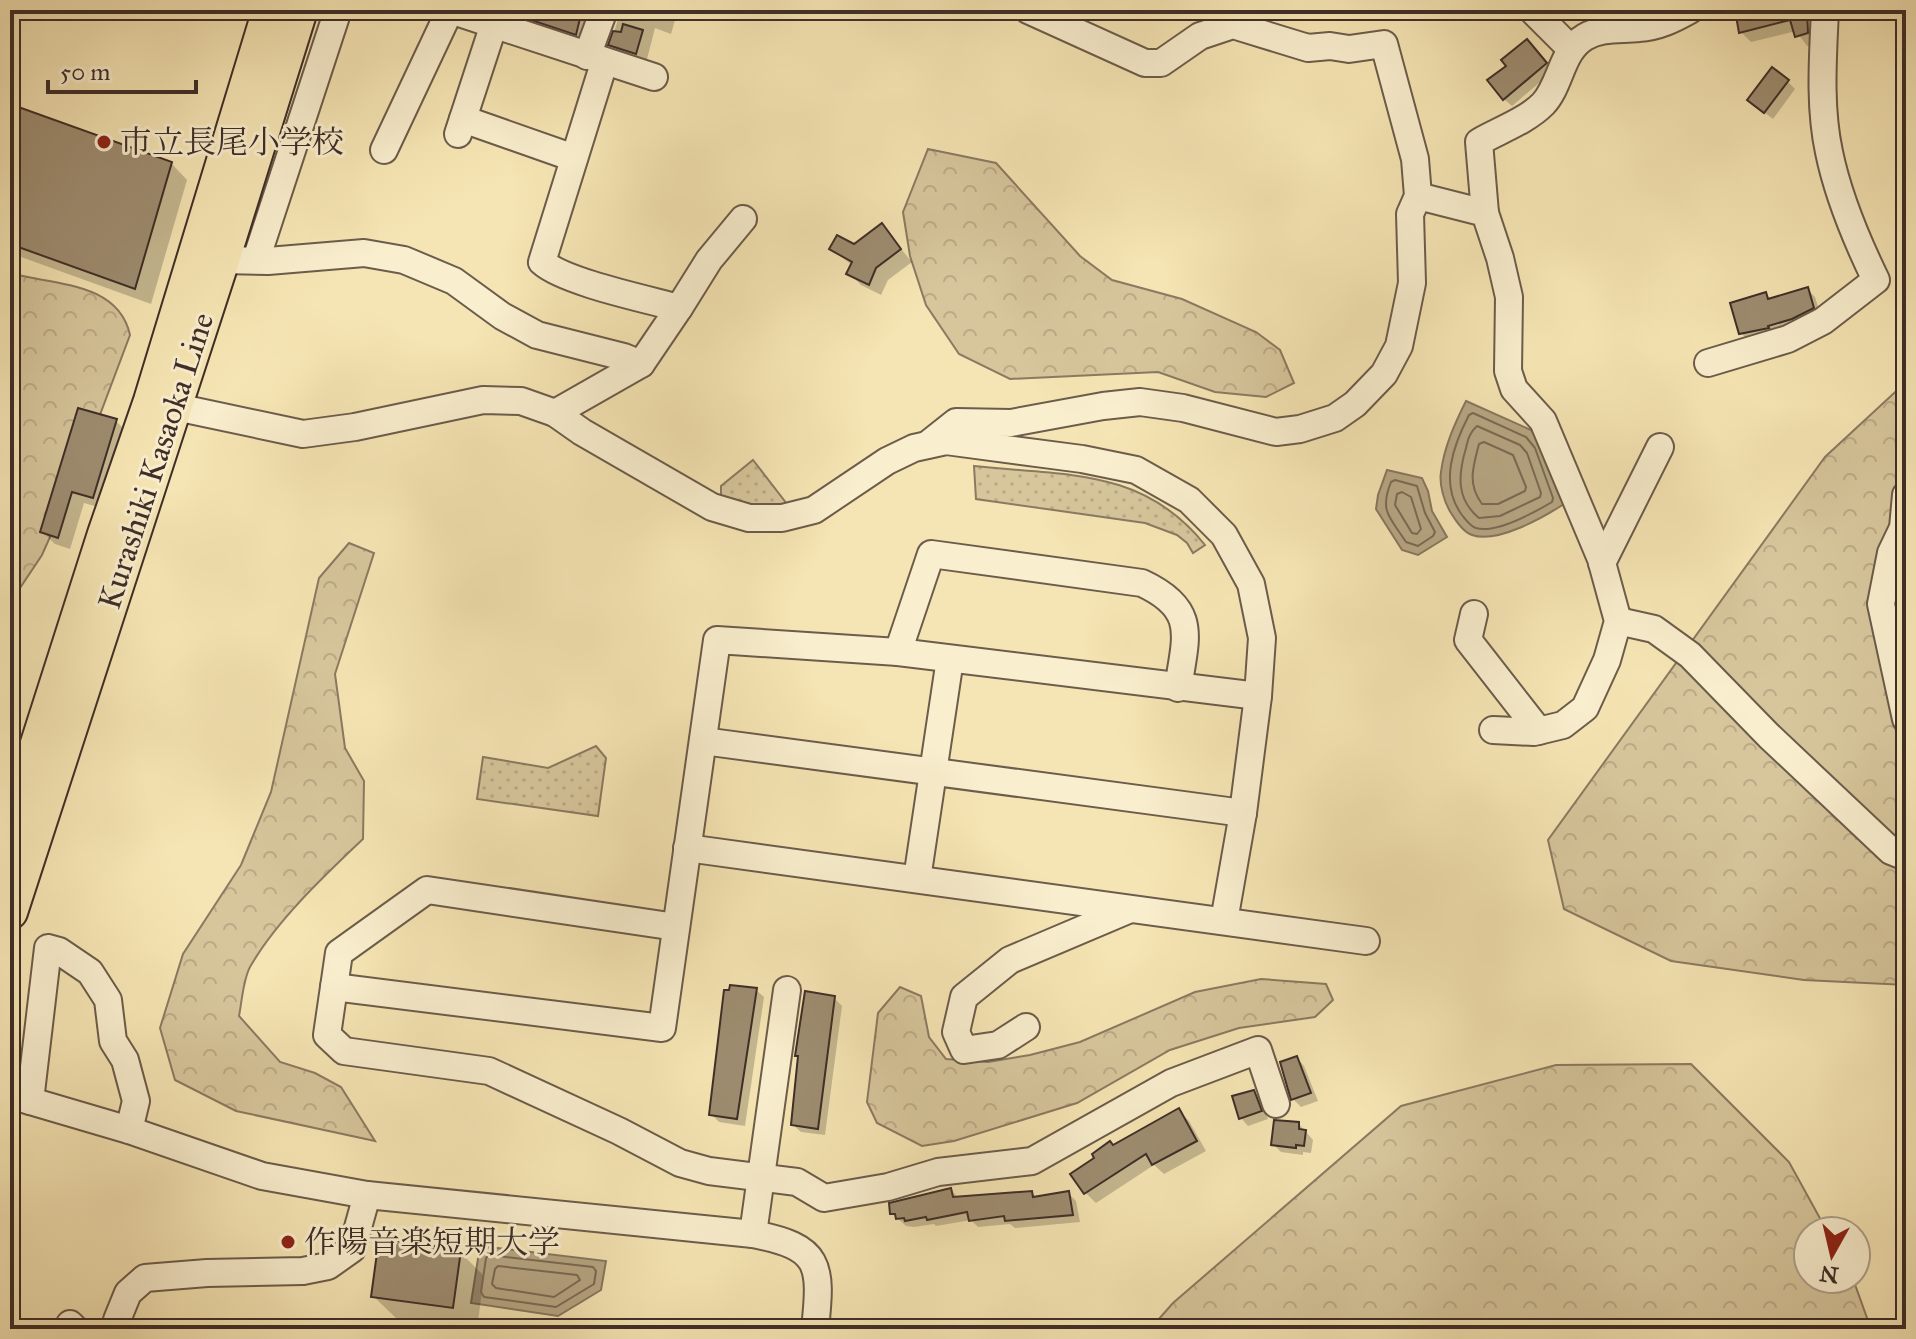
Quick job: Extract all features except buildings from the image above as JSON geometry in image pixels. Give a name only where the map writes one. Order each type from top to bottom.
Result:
[{"type":"main road","name":"Kurashiki Kasaoka Line","points":[[10,912],[162,404],[270,10]]},
{"type":"main road","name":"Kurashiki Kasaoka Line","points":[[10,831],[105,534],[222,260],[300,10]]},
{"type":"street","points":[[256,260],[338,10]]},
{"type":"street","points":[[604,10],[574,158],[542,262],[550,269],[573,278],[679,308]]},
{"type":"street","points":[[926,446],[956,422],[1011,423],[1140,402],[1183,408],[1276,432],[1300,429],[1335,418],[1355,404],[1384,374],[1399,346],[1412,283],[1410,214],[1418,196],[1415,159],[1384,44],[1349,49],[1330,46],[1308,48],[1233,25],[1200,36],[1161,63],[1145,63],[1028,10]]},
{"type":"street","points":[[1532,10],[1571,49]]},
{"type":"street","points":[[1493,730],[1539,731],[1563,725],[1585,708],[1607,660],[1618,621],[1602,563],[1543,421],[1514,389],[1508,371],[1509,297],[1485,213],[1479,142],[1523,119],[1544,103],[1571,49],[1585,37],[1615,27],[1638,29],[1668,22],[1690,10]]},
{"type":"street","points":[[1708,363],[1788,339],[1823,321],[1876,280],[1845,208],[1829,150],[1822,75],[1825,10]]},
{"type":"street","points":[[469,14],[654,77]]},
{"type":"street","points":[[469,14],[460,127],[574,158]]},
{"type":"street","points":[[384,150],[469,14]]},
{"type":"street","points":[[1418,196],[1485,213]]},
{"type":"street","points":[[555,413],[641,364],[709,260],[743,219]]},
{"type":"street","points":[[222,260],[364,253],[404,260],[454,281],[502,316],[537,335],[641,364]]},
{"type":"street","points":[[162,404],[303,434],[355,427],[483,400],[521,401],[555,413],[582,432],[712,507],[749,518],[782,518],[814,510],[887,461],[946,441],[1082,459],[1136,470],[1189,500],[1224,535],[1251,584],[1262,638],[1243,813],[1224,921]]},
{"type":"street","points":[[1602,563],[1660,447]]},
{"type":"street","points":[[1906,495],[1903,528],[1891,553],[1881,604],[1906,719]]},
{"type":"street","points":[[898,652],[931,554],[1142,583],[1154,589],[1167,597],[1187,629],[1178,688]]},
{"type":"street","points":[[1474,614],[1468,640],[1539,731]]},
{"type":"street","points":[[1618,621],[1654,629],[1690,655],[1769,736],[1891,851],[1906,857]]},
{"type":"street","points":[[334,987],[662,1028],[717,640],[898,652],[1258,696]]},
{"type":"street","points":[[917,879],[950,659]]},
{"type":"street","points":[[703,741],[1243,813]]},
{"type":"street","points":[[687,848],[1366,941]]},
{"type":"street","points":[[676,927],[427,890],[339,953],[327,1035],[344,1051],[489,1071],[680,1163],[709,1171],[797,1182],[824,1198],[888,1187],[938,1172],[1032,1161],[1171,1083],[1258,1050],[1276,1104]]},
{"type":"street","points":[[1026,1027],[998,1045],[964,1050],[956,1032],[964,997],[1010,960],[1131,908]]},
{"type":"street","points":[[129,1130],[136,1101],[125,1060],[113,1041],[108,1000],[90,972],[59,951],[48,948],[20,1098],[129,1130],[262,1176],[367,1195],[753,1234],[788,1241],[810,1259],[817,1274],[819,1292],[815,1329]]},
{"type":"street","points":[[753,1234],[787,990]]},
{"type":"street","points":[[121,1329],[117,1320],[128,1293],[145,1278],[303,1271],[328,1266],[352,1249],[367,1195]]},
{"type":"green space","points":[[928,149],[996,163],[1080,256],[1112,280],[1182,299],[1256,332],[1280,350],[1294,383],[1266,397],[1215,392],[1158,372],[1010,379],[959,354],[926,305],[910,256],[903,212]]},
{"type":"green space","points":[[10,273],[81,288],[98,295],[112,304],[123,317],[130,335],[75,481],[42,555],[10,603]]},
{"type":"green space","points":[[1906,382],[1906,985],[1804,980],[1671,961],[1564,909],[1548,840],[1825,457]]},
{"type":"green space","points":[[753,460],[787,504],[770,506],[721,496],[721,486]]},
{"type":"green space","points":[[974,466],[1070,475],[1128,488],[1155,501],[1181,520],[1205,545],[1193,553],[1177,535],[1145,523],[976,499]]},
{"type":"green space","points":[[349,543],[374,553],[335,674],[345,748],[364,781],[363,839],[302,899],[261,950],[244,984],[239,1016],[280,1062],[315,1073],[341,1087],[375,1141],[236,1111],[175,1080],[160,1028],[183,954],[241,865],[271,792],[319,578]]},
{"type":"green space","points":[[596,746],[606,758],[598,816],[477,799],[483,757],[548,768]]},
{"type":"green space","points":[[1261,979],[1326,984],[1333,1000],[1315,1017],[1239,1028],[1170,1050],[1077,1103],[954,1141],[922,1146],[877,1123],[867,1102],[878,1013],[900,987],[921,996],[929,1037],[946,1059],[988,1062],[1080,1042],[1195,992]]},
{"type":"green space","points":[[1691,1064],[1789,1162],[1818,1215],[1792,1215],[1792,1295],[1859,1295],[1871,1329],[1150,1329],[1173,1303],[1401,1106],[1556,1065]]},
{"type":"water","points":[[1466,401],[1531,430],[1542,444],[1564,504],[1507,533],[1482,537],[1463,529],[1446,504],[1441,477],[1447,444]]},
{"type":"water","points":[[1387,470],[1422,478],[1432,511],[1447,537],[1418,555],[1402,550],[1376,509]]},
{"type":"water","points":[[480,1246],[606,1261],[601,1290],[558,1316],[471,1303]]},
{"type":"place","name":"市立長尾小学校","points":[[104,142]]},
{"type":"place","name":"作陽音楽短期大学","points":[[288,1242]]}]
